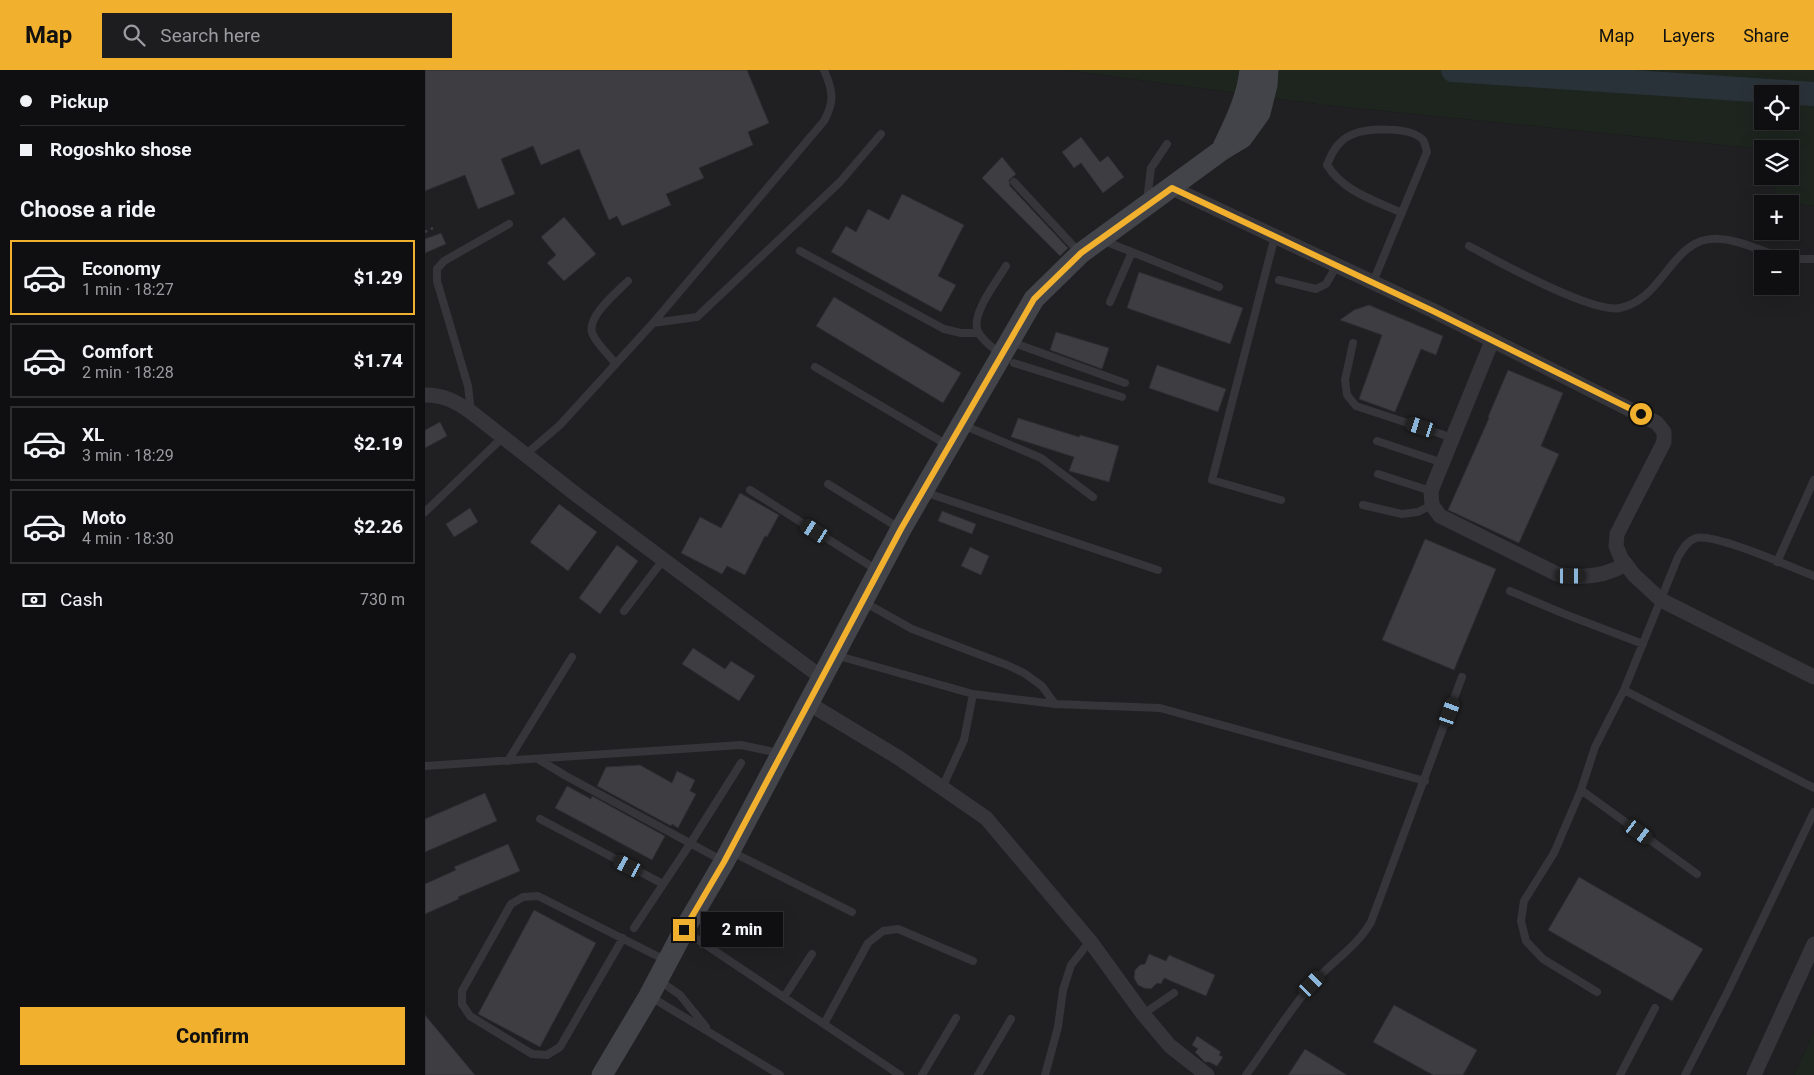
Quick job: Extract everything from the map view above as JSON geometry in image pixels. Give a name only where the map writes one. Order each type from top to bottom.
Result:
[{"type":"main road","points":[[602,1075],[659,979],[684,930],[727,857],[901,529],[961,424],[1008,353],[1034,299],[1081,253],[1222,150],[1242,138],[1259,113],[1258,77]]},
{"type":"street","points":[[1172,188],[1373,282],[1657,423],[1664,432],[1664,442],[1617,534],[1616,546],[1621,558],[1634,575],[1661,600],[1814,677]]},
{"type":"street","points":[[1492,341],[1431,498],[1440,516],[1557,574],[1571,576],[1604,575],[1626,564]]},
{"type":"street","points":[[425,395],[439,395],[454,401],[471,412],[578,496],[821,677]]},
{"type":"street","points":[[808,703],[899,758],[986,818],[1090,940],[1143,1014],[1170,1046],[1207,1075]]},
{"type":"street","points":[[1754,1075],[1814,944]]},
{"type":"lane","points":[[525,455],[560,425],[653,323],[824,121],[830,110],[833,98],[831,85],[824,70]]},
{"type":"lane","points":[[1373,282],[1427,152],[1423,140],[1408,132],[1382,129],[1351,134],[1335,147],[1327,164],[1334,176],[1350,190],[1401,213]]},
{"type":"lane","points":[[653,323],[697,317],[840,182],[881,134]]},
{"type":"lane","points":[[1148,192],[1151,168],[1167,144]]},
{"type":"lane","points":[[1014,182],[1081,253]]},
{"type":"lane","points":[[471,412],[468,386],[437,281],[437,269],[444,260],[509,224]]},
{"type":"lane","points":[[1275,236],[1212,480],[1281,500]]},
{"type":"lane","points":[[1469,246],[1536,281],[1597,306],[1619,309],[1639,300],[1655,287],[1685,250],[1701,241],[1718,238],[1759,250]]},
{"type":"lane","points":[[1100,239],[1219,287]]},
{"type":"lane","points":[[800,251],[944,329],[961,333],[979,333]]},
{"type":"lane","points":[[1110,302],[1132,252]]},
{"type":"lane","points":[[1799,259],[1814,259]]},
{"type":"lane","points":[[1006,266],[981,307],[975,323],[979,333],[1008,353],[1122,397]]},
{"type":"lane","points":[[1279,280],[1316,289],[1325,284],[1337,266]]},
{"type":"lane","points":[[615,363],[591,333],[591,325],[594,316],[627,281]]},
{"type":"lane","points":[[1353,342],[1345,380],[1347,395],[1356,406],[1453,438]]},
{"type":"lane","points":[[1008,353],[1125,383]]},
{"type":"lane","points":[[815,367],[949,446]]},
{"type":"lane","points":[[961,424],[1041,458],[1093,497]]},
{"type":"lane","points":[[425,512],[503,437]]},
{"type":"lane","points":[[1377,441],[1443,463]]},
{"type":"lane","points":[[1363,505],[1402,514],[1418,512],[1431,498],[1378,474]]},
{"type":"lane","points":[[1777,562],[1814,480]]},
{"type":"lane","points":[[828,484],[901,529]]},
{"type":"lane","points":[[750,490],[879,572]]},
{"type":"lane","points":[[922,492],[1158,570]]},
{"type":"lane","points":[[1597,992],[1543,960],[1526,941],[1521,921],[1524,901],[1554,853],[1581,790],[1595,747],[1624,690],[1678,557],[1687,543],[1698,538],[1724,541],[1814,576]]},
{"type":"lane","points":[[624,611],[663,560]]},
{"type":"lane","points":[[1510,591],[1562,614],[1643,644]]},
{"type":"lane","points":[[862,602],[912,630],[1024,673],[1042,686],[1055,704]]},
{"type":"lane","points":[[833,655],[973,694],[1055,704],[1160,708],[1425,781]]},
{"type":"lane","points":[[509,761],[572,657]]},
{"type":"lane","points":[[1246,1075],[1312,984],[1354,945],[1371,922],[1463,677]]},
{"type":"lane","points":[[1624,690],[1814,788]]},
{"type":"lane","points":[[942,788],[964,740],[973,694]]},
{"type":"lane","points":[[425,766],[741,745],[781,754]]},
{"type":"lane","points":[[538,759],[690,844],[727,857],[852,912]]},
{"type":"lane","points":[[634,928],[741,763]]},
{"type":"lane","points":[[1581,790],[1697,874]]},
{"type":"lane","points":[[1685,1075],[1728,991],[1814,812]]},
{"type":"lane","points":[[540,818],[663,884]]},
{"type":"lane","points":[[623,938],[560,1047],[547,1055],[532,1054],[470,1016],[462,1004],[462,991],[511,904],[523,897],[538,896],[623,938],[708,1031],[780,1075]]},
{"type":"lane","points":[[824,1024],[868,943],[883,931],[897,929],[973,960]]},
{"type":"lane","points":[[684,930],[900,1075]]},
{"type":"lane","points":[[1045,1075],[1058,1026],[1063,990],[1071,965],[1090,940]]},
{"type":"lane","points":[[784,997],[812,954]]},
{"type":"lane","points":[[659,979],[680,995],[708,1031]]},
{"type":"lane","points":[[1143,1014],[1174,993]]},
{"type":"lane","points":[[1620,1075],[1655,1008]]},
{"type":"lane","points":[[922,1075],[956,1018]]},
{"type":"lane","points":[[978,1075],[1011,1019]]},
{"type":"path","points":[[425,232],[435,227]]},
{"type":"shaded area","points":[[425,70],[1065,70],[1325,105],[1754,148],[1754,185],[1774,185],[1775,195],[1754,195],[1754,240],[1799,240],[1799,204],[1814,206],[1814,1031],[1794,1075],[425,1075]]},
{"type":"shaded area","points":[[1065,70],[1814,70],[1814,206],[1799,204],[1799,195],[1775,195],[1774,185],[1799,185],[1799,140],[1754,140],[1754,148],[1325,105]]},
{"type":"shaded area","points":[[1814,1031],[1814,1075],[1794,1075]]},
{"type":"building","points":[[425,70],[747,70],[769,123],[748,132],[753,145],[699,168],[704,178],[666,194],[671,205],[622,226],[617,216],[609,220],[579,149],[541,165],[533,146],[501,159],[515,194],[478,209],[465,175],[425,191]]},
{"type":"building","points":[[1081,137],[1100,162],[1108,156],[1124,177],[1103,193],[1081,163],[1074,168],[1062,152]]},
{"type":"building","points":[[1002,157],[1016,174],[1009,180],[1010,186],[1068,248],[1060,256],[982,178]]},
{"type":"building","points":[[902,194],[964,225],[938,276],[956,285],[941,312],[831,252],[846,226],[856,232],[868,209],[889,220]]},
{"type":"building","points":[[564,217],[596,254],[564,281],[547,263],[556,255],[541,237]]},
{"type":"building","points":[[441,233],[446,244],[425,253],[425,239]]},
{"type":"building","points":[[1139,272],[1243,308],[1230,344],[1127,308]]},
{"type":"building","points":[[834,297],[961,373],[943,403],[816,326]]},
{"type":"building","points":[[1369,305],[1443,336],[1436,355],[1421,349],[1395,412],[1359,399],[1382,335],[1340,320],[1354,310]]},
{"type":"building","points":[[1056,332],[1109,348],[1102,369],[1050,350]]},
{"type":"building","points":[[1157,365],[1226,389],[1218,412],[1149,388]]},
{"type":"building","points":[[1508,370],[1563,393],[1541,446],[1559,454],[1519,543],[1448,510]]},
{"type":"building","points":[[1018,418],[1079,437],[1080,435],[1119,446],[1109,482],[1069,471],[1074,457],[1011,437]]},
{"type":"building","points":[[440,422],[447,436],[425,448],[425,430]]},
{"type":"building","points":[[740,493],[779,515],[767,537],[765,536],[745,575],[727,566],[722,574],[681,553],[700,517],[721,528]]},
{"type":"building","points":[[559,504],[597,532],[568,571],[530,542]]},
{"type":"building","points":[[470,508],[478,522],[454,537],[446,524]]},
{"type":"building","points":[[942,511],[976,524],[972,534],[938,521]]},
{"type":"building","points":[[1425,539],[1496,569],[1454,670],[1382,640]]},
{"type":"building","points":[[617,545],[638,561],[600,614],[579,598]]},
{"type":"building","points":[[970,547],[989,556],[981,575],[961,566]]},
{"type":"building","points":[[693,648],[725,669],[731,661],[755,676],[739,701],[682,664]]},
{"type":"building","points":[[640,765],[672,783],[677,771],[695,780],[690,791],[696,794],[678,828],[597,786],[606,767]]},
{"type":"building","points":[[567,786],[591,799],[592,796],[665,836],[652,860],[555,808]]},
{"type":"building","points":[[485,793],[497,821],[425,852],[425,819]]},
{"type":"building","points":[[508,844],[520,871],[458,897],[459,899],[425,914],[425,884],[456,870],[454,867]]},
{"type":"building","points":[[1579,877],[1703,949],[1672,1001],[1548,930]]},
{"type":"building","points":[[534,910],[596,943],[540,1047],[478,1014]]},
{"type":"building","points":[[1149,954],[1166,961],[1169,955],[1215,975],[1206,996],[1164,978],[1161,984],[1157,983],[1151,989],[1138,985],[1134,978],[1135,970],[1140,965],[1145,964]]},
{"type":"building","points":[[1394,1005],[1477,1050],[1463,1075],[1433,1075],[1373,1042]]},
{"type":"building","points":[[425,1015],[475,1075],[425,1075]]},
{"type":"building","points":[[1197,1036],[1221,1052],[1219,1055],[1223,1057],[1217,1066],[1205,1062],[1195,1052],[1198,1049],[1192,1045]]},
{"type":"building","points":[[1305,1049],[1347,1075],[1288,1075]]},
{"type":"waterway","points":[[1453,70],[1814,94]]},
{"type":"route","points":[[684,930],[724,862],[901,529],[1034,299],[1081,253],[1172,188],[1433,311],[1641,414]]}]
